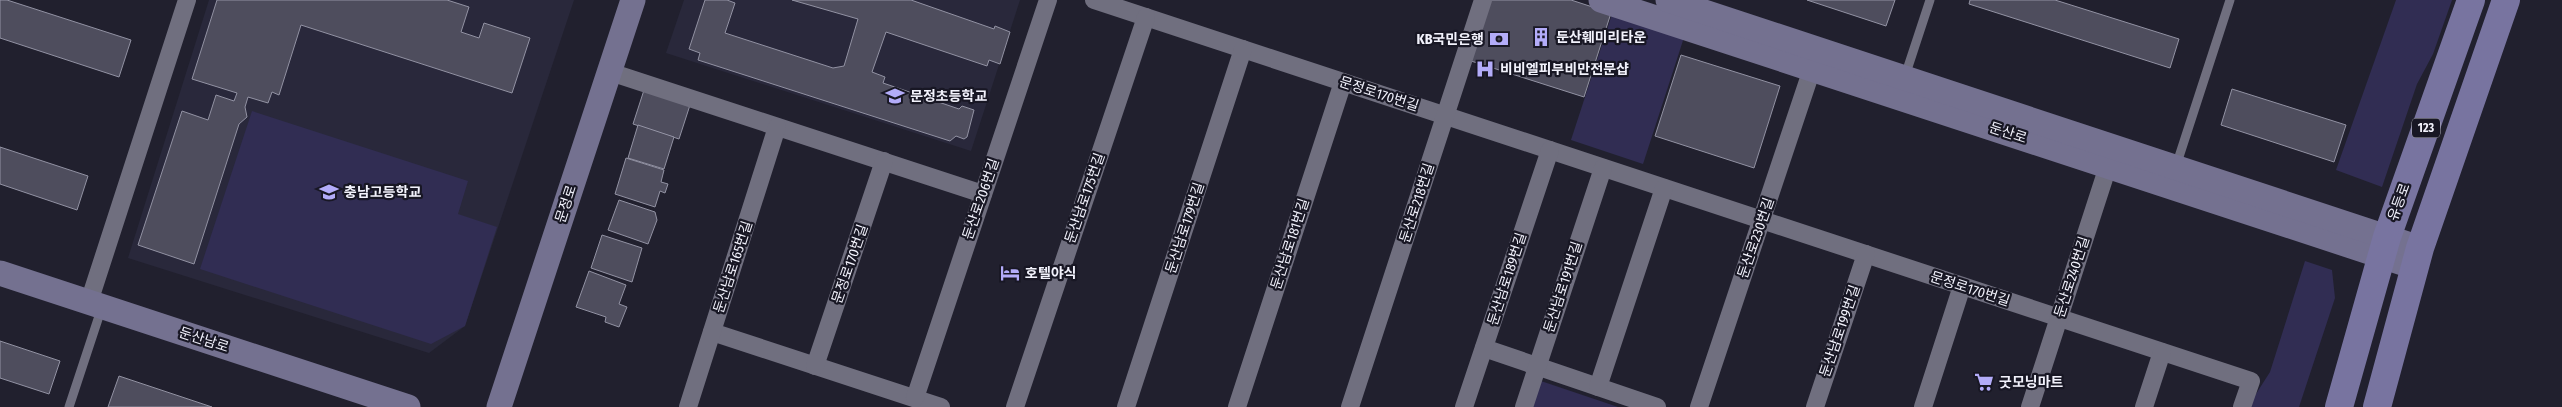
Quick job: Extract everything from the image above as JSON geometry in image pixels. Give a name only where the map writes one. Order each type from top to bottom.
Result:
[{"type":"main road","name":"문정로","points":[[499,407],[634,0]]},
{"type":"main road","name":"둔산로","points":[[1601,0],[1812,69],[1902,88]]},
{"type":"main road","name":"둔산로","points":[[1668,0],[1902,88],[2418,257]]},
{"type":"main road","name":"유등로","points":[[2339,407],[2384,246],[2472,0]]},
{"type":"main road","name":"123","points":[[2377,407],[2418,257],[2506,0]]},
{"type":"main road","name":"둔산남로","points":[[0,273],[408,407]]},
{"type":"street","points":[[96,305],[187,0]]},
{"type":"street","name":"둔산로206번길","points":[[914,398],[1048,0]]},
{"type":"street","name":"문정로170번길","points":[[1094,0],[2250,381],[2242,407]]},
{"type":"street","name":"둔산로218번길","points":[[1350,407],[1483,0]]},
{"type":"street","name":"둔산남로175번길","points":[[1014,407],[1146,17]]},
{"type":"street","name":"둔산남로179번길","points":[[1126,407],[1243,49]]},
{"type":"street","name":"둔산로230번길","points":[[1699,407],[1812,69]]},
{"type":"street","points":[[610,72],[983,194]]},
{"type":"street","name":"둔산남로181번길","points":[[1237,407],[1343,82]]},
{"type":"street","name":"둔산남로165번길","points":[[688,407],[778,127]]},
{"type":"street","name":"둔산남로189번길","points":[[1464,407],[1550,150]]},
{"type":"street","name":"둔산로240번길","points":[[2030,407],[2111,156]]},
{"type":"street","name":"문정로170번길","points":[[815,366],[884,161]]},
{"type":"street","name":"둔산남로191번길","points":[[1524,407],[1603,168]]},
{"type":"street","points":[[1598,387],[1664,188]]},
{"type":"street","name":"둔산남로199번길","points":[[1815,407],[1866,254]]},
{"type":"street","points":[[1923,407],[1962,286]]},
{"type":"street","points":[[712,332],[941,407]]},
{"type":"street","points":[[1484,348],[1657,407]]},
{"type":"street","points":[[2144,407],[2162,352]]},
{"type":"lane","points":[[1902,88],[1930,0]]},
{"type":"lane","points":[[2172,177],[2230,0]]},
{"type":"lane","points":[[69,407],[96,305]]},
{"type":"shaded area","name":"충남고등학교","points":[[209,0],[574,0],[465,326],[429,353],[128,258]]},
{"type":"shaded area","name":"문정초등학교","points":[[684,0],[1020,0],[971,151],[666,53]]},
{"type":"shaded area","points":[[2396,0],[2452,0],[2433,54],[2417,84],[2382,187],[2336,170]]},
{"type":"shaded area","points":[[1616,2],[1688,25],[1643,164],[1571,140]]},
{"type":"shaded area","points":[[252,111],[468,181],[458,214],[497,227],[465,326],[431,344],[200,269]]},
{"type":"shaded area","points":[[2305,261],[2332,270],[2335,298],[2299,407],[2251,407],[2254,397],[2270,372]]},
{"type":"shaded area","points":[[1538,380],[1618,407],[1529,407]]},
{"type":"building","points":[[0,0],[7,0],[131,40],[119,77],[0,38]]},
{"type":"building","points":[[217,0],[447,0],[469,7],[461,32],[479,38],[484,23],[530,38],[512,93],[301,25],[279,95],[272,92],[268,103],[248,97],[245,107],[247,117],[239,124],[194,264],[138,245],[182,111],[208,120],[216,95],[234,101],[237,93],[192,79]]},
{"type":"building","points":[[705,0],[727,0],[735,3],[725,33],[833,68],[844,66],[858,19],[792,0],[911,0],[994,29],[995,26],[1010,32],[1000,64],[989,60],[987,66],[886,32],[872,72],[885,77],[883,83],[959,109],[962,106],[974,110],[967,137],[964,139],[956,136],[950,141],[698,60],[700,53],[689,49]]},
{"type":"building","name":"둔산훼미리타운","points":[[1491,0],[1571,0],[1611,13],[1584,97],[1471,61]]},
{"type":"building","points":[[1807,0],[1895,0],[1886,26]]},
{"type":"building","points":[[1970,0],[2055,0],[2179,39],[2170,68],[1969,4]]},
{"type":"building","points":[[1681,55],[1780,86],[1754,168],[1655,136]]},
{"type":"building","points":[[2232,89],[2346,125],[2334,162],[2221,125]]},
{"type":"building","points":[[644,90],[690,105],[679,139],[633,124]]},
{"type":"building","points":[[638,125],[674,137],[664,169],[628,158]]},
{"type":"building","points":[[0,147],[88,176],[77,210],[0,184]]},
{"type":"building","points":[[626,158],[664,170],[661,182],[668,184],[665,193],[660,191],[655,207],[615,194]]},
{"type":"building","points":[[619,200],[655,212],[657,220],[648,244],[608,230]]},
{"type":"building","points":[[602,235],[642,248],[632,282],[591,268]]},
{"type":"building","points":[[589,271],[626,285],[619,304],[627,307],[619,327],[605,322],[606,317],[576,307]]},
{"type":"building","points":[[0,341],[60,361],[49,394],[0,378]]},
{"type":"building","points":[[119,376],[212,407],[108,407]]},
{"type":"place","name":"둔산훼미리타운","points":[[1541,37]]},
{"type":"place","name":"KB국민은행","points":[[1499,39]]},
{"type":"place","name":"비비엘피부비만전문샵","points":[[1485,69]]},
{"type":"place","name":"문정초등학교","points":[[895,96]]},
{"type":"place","name":"충남고등학교","points":[[329,192]]},
{"type":"place","name":"호텔야식","points":[[1010,273]]},
{"type":"place","name":"굿모닝마트","points":[[1984,382]]}]
